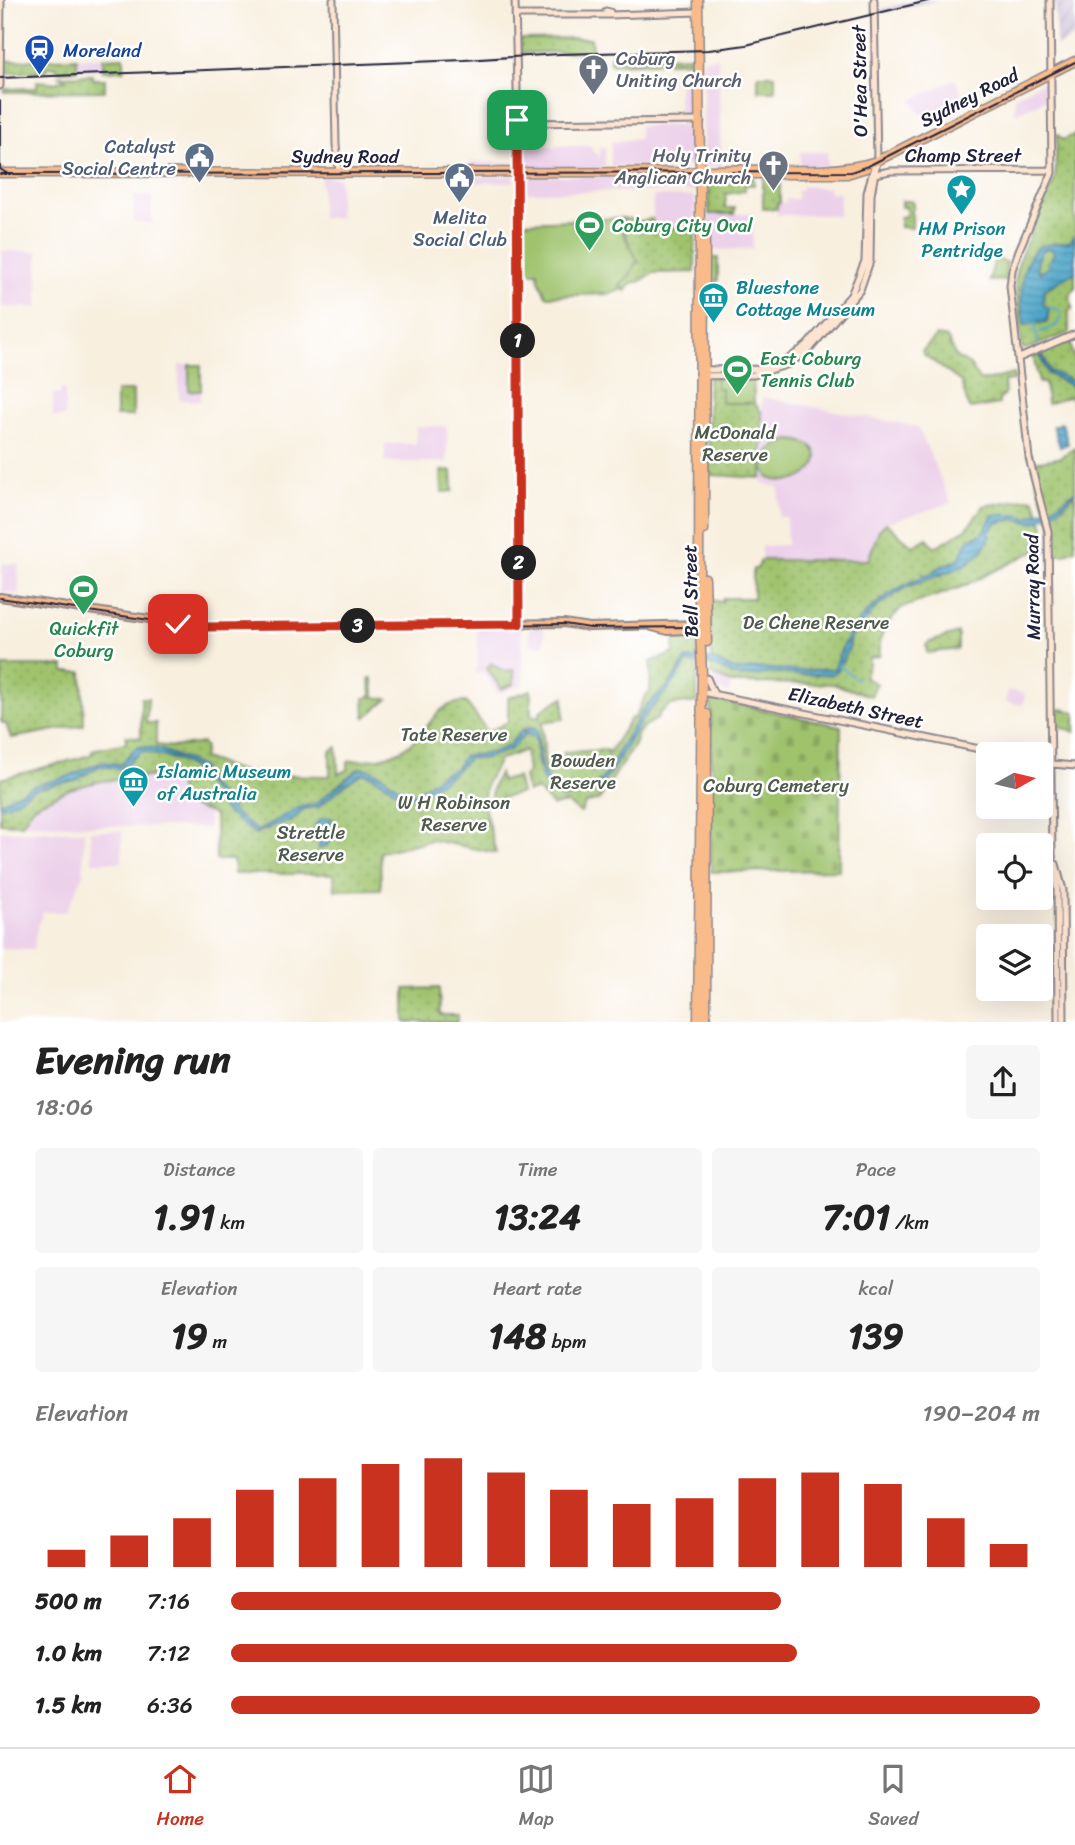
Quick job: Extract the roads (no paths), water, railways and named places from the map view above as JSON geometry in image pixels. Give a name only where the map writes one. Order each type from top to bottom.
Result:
[{"type":"highway","name":"Bell Street","points":[[698,0],[702,227],[702,604],[708,693]]},
{"type":"highway","name":"Sydney Road","points":[[0,173],[847,174],[858,172],[1075,61]]},
{"type":"highway","name":"Sydney Road","points":[[701,172],[844,169],[877,161]]},
{"type":"highway","name":"Bell Street","points":[[705,666],[708,693],[701,854],[706,1022]]},
{"type":"highway","name":"Bell Street","points":[[698,1022],[703,890]]},
{"type":"main road","points":[[0,597],[204,627],[564,623],[590,627],[647,626],[665,630],[703,625]]},
{"type":"main road","points":[[683,628],[703,625]]},
{"type":"main road","points":[[683,628],[704,650]]},
{"type":"street","points":[[0,86],[1,0]]},
{"type":"street","points":[[333,0],[339,172]]},
{"type":"street","points":[[515,0],[517,111],[520,125],[519,624]]},
{"type":"street","name":"O'Hea Street","points":[[874,0],[877,161]]},
{"type":"street","name":"Murray Road","points":[[1049,0],[1052,173],[1012,270],[1010,286],[1029,458],[1048,527],[1051,742]]},
{"type":"street","points":[[515,15],[698,12]]},
{"type":"street","points":[[516,33],[518,20],[530,15]]},
{"type":"street","points":[[520,125],[699,121]]},
{"type":"street","points":[[702,373],[766,368],[788,362],[798,356],[832,320],[859,287],[869,250],[872,176],[877,161]]},
{"type":"street","name":"Champ Street","points":[[877,161],[879,168],[890,171],[1052,173]]},
{"type":"street","name":"Champ Street","points":[[872,176],[890,171]]},
{"type":"street","points":[[858,172],[872,176]]},
{"type":"street","name":"Champ Street","points":[[1035,172],[1052,173]]},
{"type":"street","points":[[1043,174],[1048,186]]},
{"type":"street","points":[[1018,358],[1075,334]]},
{"type":"street","points":[[1017,346],[1028,352]]},
{"type":"street","name":"Elizabeth Street","points":[[708,693],[976,748]]},
{"type":"street","points":[[1054,765],[1075,766]]},
{"type":"street","name":"Murray Road","points":[[1052,819],[1052,847],[1061,880],[1060,985],[1064,1022]]},
{"type":"street","name":"Murray Road","points":[[1058,1022],[1061,1006]]},
{"type":"water","points":[[1075,235],[1075,272],[1044,290],[1043,305],[1049,308],[1047,322],[1024,325],[1021,294],[1027,262],[1039,246],[1069,242]],"holes":[[[1045,249],[1052,249],[1054,254],[1048,267],[1040,273],[1037,267],[1039,257]]]},
{"type":"water","points":[[1041,351],[1050,371],[1073,381],[1075,388],[1048,374],[1038,352]]},
{"type":"water","points":[[1062,423],[1068,444],[1060,447],[1053,426]]},
{"type":"water","points":[[1075,491],[1063,506],[1033,523],[1012,519],[995,524],[982,551],[964,566],[905,588],[876,608],[849,640],[849,648],[838,670],[833,674],[777,673],[738,677],[711,665],[687,663],[672,686],[643,718],[610,774],[599,787],[586,795],[562,798],[543,781],[538,766],[536,741],[533,736],[525,734],[525,729],[534,727],[537,730],[541,767],[551,785],[563,794],[585,792],[609,771],[645,707],[669,685],[686,659],[711,659],[737,671],[759,668],[798,671],[834,669],[844,643],[868,612],[888,595],[923,577],[923,574],[927,576],[959,559],[969,539],[983,533],[993,515],[1018,515],[1028,518],[1057,505]]},
{"type":"water","points":[[523,729],[524,736],[510,750],[483,759],[469,758],[455,772],[416,797],[403,795],[364,773],[318,807],[304,809],[292,821],[255,834],[223,810],[201,773],[177,760],[142,751],[120,769],[100,766],[76,780],[34,789],[10,804],[0,806],[0,803],[32,786],[67,777],[102,762],[121,764],[136,748],[142,747],[169,753],[201,767],[210,786],[229,802],[233,812],[257,831],[300,807],[315,804],[358,769],[374,771],[400,789],[415,794],[443,773],[455,769],[464,756],[490,753],[508,746]]},
{"type":"water","points":[[332,818],[328,845],[319,849],[319,844],[315,841],[315,825],[321,819]]},
{"type":"waterway","points":[[1040,332],[1057,325],[1062,313],[1056,308],[1049,308]]},
{"type":"waterway","points":[[1035,322],[1038,347]]},
{"type":"waterway","points":[[838,665],[857,679]]},
{"type":"tram line","points":[[0,174],[851,172],[868,166],[1075,62]]},
{"type":"tram line","points":[[0,101],[0,169],[8,174]]},
{"type":"tram line","points":[[0,598],[204,628],[564,624],[590,628],[694,627]]},
{"type":"railway","points":[[0,78],[709,50],[746,45],[932,0]]},
{"type":"place","name":"Moreland","points":[[40,77]]},
{"type":"place","name":"Coburg Uniting Church","points":[[593,96]]},
{"type":"place","name":"Catalyst Social Centre","points":[[199,184]]},
{"type":"place","name":"Holy Trinity Anglican Church","points":[[774,193]]},
{"type":"place","name":"Melita Social Club","points":[[460,205]]},
{"type":"place","name":"HM Prison Pentridge","points":[[962,216]]},
{"type":"place","name":"Coburg City Oval","points":[[589,252]]},
{"type":"place","name":"Bluestone Cottage Museum","points":[[713,325]]},
{"type":"place","name":"East Coburg Tennis Club","points":[[737,396]]},
{"type":"place","name":"Quickfit Coburg","points":[[84,616]]},
{"type":"place","name":"Islamic Museum of Australia","points":[[134,809]]},
{"type":"park label","name":"McDonald Reserve","points":[[735,443]]},
{"type":"park label","name":"De Chene Reserve","points":[[816,622]]},
{"type":"park label","name":"Tate Reserve","points":[[454,734]]},
{"type":"park label","name":"Bowden Reserve","points":[[583,771]]},
{"type":"park label","name":"Coburg Cemetery","points":[[776,785]]},
{"type":"park label","name":"W H Robinson Reserve","points":[[454,813]]},
{"type":"park label","name":"Strettle Reserve","points":[[311,843]]}]
